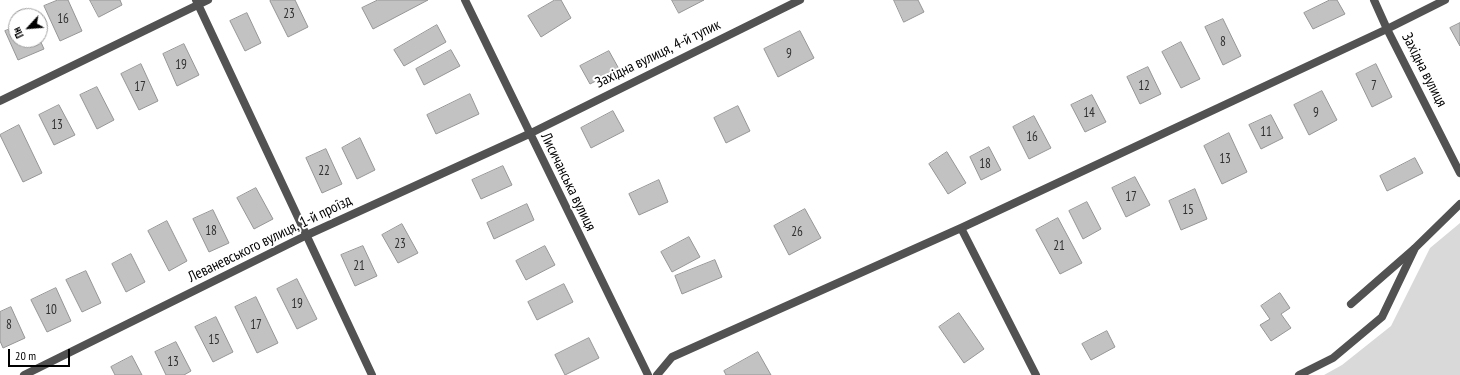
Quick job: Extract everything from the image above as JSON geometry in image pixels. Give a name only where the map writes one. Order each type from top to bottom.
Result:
[{"type":"street","points":[[0,101],[197,2],[208,0]]},
{"type":"street","name":"Лисичанська вулиця","points":[[465,0],[529,134],[648,375]]},
{"type":"street","name":"Західна вулиця, 4-й тупик","points":[[529,134],[800,0]]},
{"type":"street","name":"Західна вулиця","points":[[1374,0],[1460,173]]},
{"type":"street","points":[[657,375],[672,357],[960,228],[1388,29],[1446,0]]},
{"type":"street","points":[[197,2],[372,375]]},
{"type":"street","name":"Леваневського вулиця, 1-й проїзд","points":[[24,375],[307,236],[529,134]]},
{"type":"street","points":[[1351,304],[1415,248],[1460,204]]},
{"type":"street","points":[[960,228],[1036,375]]},
{"type":"street","points":[[1299,375],[1333,358],[1382,318],[1415,248]]},
{"type":"shaded area","points":[[1460,223],[1460,375],[1324,375],[1342,365],[1391,326],[1430,248]]},
{"type":"building","points":[[58,0],[68,0],[82,31],[60,41],[48,15],[48,8],[45,8],[44,6]]},
{"type":"building","points":[[90,0],[120,0],[122,5],[99,17]]},
{"type":"building","points":[[295,0],[308,27],[288,37],[270,1]]},
{"type":"building","points":[[378,0],[428,0],[373,29],[362,8]]},
{"type":"building","points":[[555,0],[561,0],[571,18],[541,37],[528,16]]},
{"type":"building","points":[[672,0],[704,0],[679,13]]},
{"type":"building","points":[[894,0],[918,0],[924,12],[904,22]]},
{"type":"building","points":[[1330,0],[1337,0],[1345,14],[1313,29],[1304,13]]},
{"type":"building","points":[[247,13],[261,43],[245,51],[230,21]]},
{"type":"building","points":[[1223,19],[1241,56],[1223,65],[1205,27]]},
{"type":"building","points":[[1460,23],[1460,46],[1450,28]]},
{"type":"building","points":[[437,25],[446,42],[404,66],[394,50]]},
{"type":"building","points":[[8,30],[8,38],[5,31]]},
{"type":"building","points":[[800,31],[814,58],[778,77],[764,49]]},
{"type":"building","points":[[1181,42],[1200,79],[1181,88],[1162,52]]},
{"type":"building","points":[[184,44],[199,75],[177,86],[163,54]]},
{"type":"building","points":[[13,48],[44,48],[44,49],[18,60]]},
{"type":"building","points":[[451,50],[460,66],[424,85],[416,69]]},
{"type":"building","points":[[609,51],[619,69],[590,84],[580,66]]},
{"type":"building","points":[[141,64],[158,101],[139,110],[121,74]]},
{"type":"building","points":[[1376,64],[1392,97],[1372,107],[1356,74]]},
{"type":"building","points":[[1148,67],[1161,94],[1140,104],[1127,77]]},
{"type":"building","points":[[97,87],[114,120],[97,129],[80,95]]},
{"type":"building","points":[[1322,91],[1337,120],[1309,135],[1294,105]]},
{"type":"building","points":[[470,94],[479,114],[436,134],[427,115]]},
{"type":"building","points":[[1092,95],[1106,122],[1085,132],[1071,105]]},
{"type":"building","points":[[59,105],[75,135],[54,145],[39,115]]},
{"type":"building","points":[[738,106],[750,131],[726,143],[714,118]]},
{"type":"building","points":[[613,111],[624,131],[591,148],[581,128]]},
{"type":"building","points":[[1271,115],[1283,138],[1261,149],[1249,125]]},
{"type":"building","points":[[1034,116],[1051,148],[1029,159],[1013,127]]},
{"type":"building","points":[[19,125],[42,173],[23,182],[0,135]]},
{"type":"building","points":[[1229,133],[1247,172],[1222,184],[1204,146]]},
{"type":"building","points":[[360,138],[375,170],[357,179],[342,148]]},
{"type":"building","points":[[989,147],[1001,170],[981,180],[970,157]]},
{"type":"building","points":[[326,149],[342,184],[322,193],[306,158]]},
{"type":"building","points":[[947,152],[966,183],[948,194],[929,164]]},
{"type":"building","points":[[1415,158],[1423,173],[1387,191],[1380,176]]},
{"type":"building","points":[[503,166],[512,185],[481,199],[472,180]]},
{"type":"building","points":[[1135,177],[1150,205],[1126,217],[1112,188]]},
{"type":"building","points":[[659,180],[668,202],[639,215],[629,194]]},
{"type":"building","points":[[256,188],[273,219],[254,229],[237,198]]},
{"type":"building","points":[[1195,189],[1207,219],[1181,230],[1169,201]]},
{"type":"building","points":[[1087,202],[1101,229],[1083,239],[1069,211]]},
{"type":"building","points":[[527,204],[534,220],[494,239],[487,223]]},
{"type":"building","points":[[805,209],[821,238],[789,255],[774,226]]},
{"type":"building","points":[[213,210],[229,243],[209,252],[193,219]]},
{"type":"building","points":[[1058,218],[1082,263],[1060,274],[1036,230]]},
{"type":"building","points":[[167,221],[187,261],[169,271],[148,231]]},
{"type":"building","points":[[402,224],[418,253],[398,263],[382,235]]},
{"type":"building","points":[[689,237],[700,257],[672,272],[661,252]]},
{"type":"building","points":[[363,246],[377,276],[355,286],[341,255]]},
{"type":"building","points":[[545,246],[555,265],[526,280],[516,261]]},
{"type":"building","points":[[131,254],[145,282],[126,292],[112,264]]},
{"type":"building","points":[[715,260],[722,277],[682,294],[675,276]]},
{"type":"building","points":[[86,271],[101,303],[82,312],[66,280]]},
{"type":"building","points":[[297,279],[317,319],[297,329],[277,289]]},
{"type":"building","points":[[564,284],[573,302],[537,320],[528,302]]},
{"type":"building","points":[[56,288],[71,321],[47,332],[31,300]]},
{"type":"building","points":[[1280,293],[1290,308],[1281,314],[1291,328],[1271,341],[1260,325],[1270,319],[1261,306]]},
{"type":"building","points":[[256,297],[278,343],[257,353],[235,307]]},
{"type":"building","points":[[11,307],[25,338],[3,348],[0,341],[0,312]]},
{"type":"building","points":[[959,313],[984,349],[964,363],[939,327]]},
{"type":"building","points":[[216,317],[233,352],[213,362],[195,327]]},
{"type":"building","points":[[1107,331],[1115,347],[1091,360],[1082,344]]},
{"type":"building","points":[[589,338],[599,358],[565,375],[555,355]]},
{"type":"building","points":[[176,342],[191,371],[184,375],[166,375],[155,352]]},
{"type":"building","points":[[758,352],[771,375],[726,375],[724,371]]},
{"type":"building","points":[[132,356],[142,375],[115,375],[111,367]]}]
